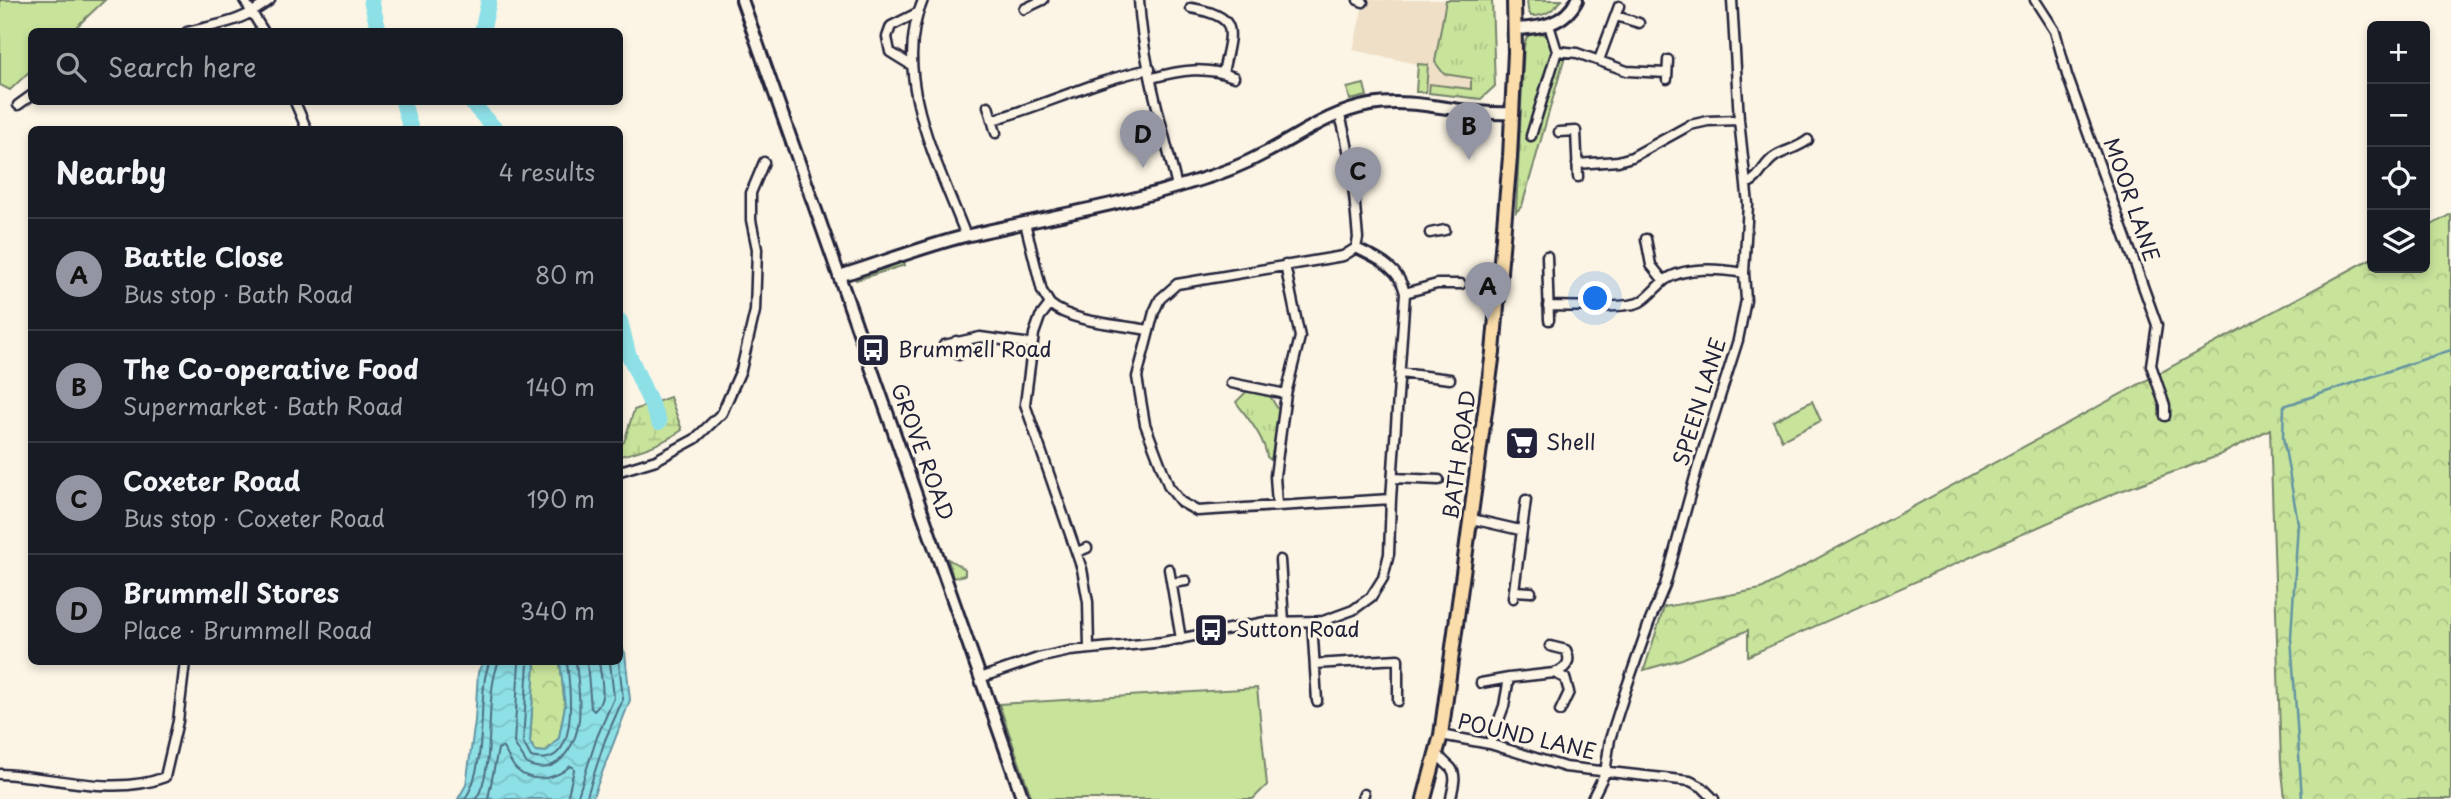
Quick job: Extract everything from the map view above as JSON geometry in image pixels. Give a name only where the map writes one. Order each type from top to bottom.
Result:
[{"type":"main road","name":"BATH ROAD","points":[[1424,799],[1441,735],[1472,519],[1496,321],[1512,113],[1514,0]]},
{"type":"street","points":[[244,0],[262,28]]},
{"type":"street","points":[[204,28],[239,20],[270,0]]},
{"type":"street","name":"GROVE ROAD","points":[[742,0],[1023,799]]},
{"type":"street","points":[[923,0],[917,13],[911,65],[920,114],[966,236]]},
{"type":"street","points":[[1139,0],[1140,22],[1177,187]]},
{"type":"street","points":[[1515,29],[1549,25],[1565,16],[1577,0]]},
{"type":"street","name":"SPEEN LANE","points":[[1592,799],[1605,773],[1614,727],[1665,584],[1698,466],[1738,340],[1746,300],[1744,273],[1748,204],[1738,120],[1732,0]]},
{"type":"street","name":"MOOR LANE","points":[[2035,0],[2055,31],[2067,75],[2157,325],[2151,365],[2165,406],[2165,416]]},
{"type":"street","points":[[1024,9],[1040,1]]},
{"type":"street","points":[[1599,60],[1619,6]]},
{"type":"street","points":[[1191,8],[1216,13],[1229,24],[1231,32],[1223,73]]},
{"type":"street","points":[[911,65],[890,52],[887,37],[891,26],[917,13]]},
{"type":"street","points":[[1616,16],[1639,23]]},
{"type":"street","points":[[1531,136],[1557,51],[1549,25]]},
{"type":"street","points":[[1557,51],[1577,52],[1627,71],[1667,76],[1668,60]]},
{"type":"street","points":[[992,120],[1032,108],[1096,83],[1207,69],[1234,77]]},
{"type":"street","points":[[18,105],[28,98]]},
{"type":"street","points":[[839,276],[966,236],[1177,187],[1248,161],[1339,113],[1373,104],[1411,102],[1512,113]]},
{"type":"street","points":[[296,105],[305,126]]},
{"type":"street","points":[[988,106],[996,133]]},
{"type":"street","points":[[1339,113],[1349,156],[1358,238],[1356,248],[1343,256],[1177,284],[1160,299],[1148,330],[1137,377],[1145,424],[1169,487],[1181,502],[1197,511],[1391,499]]},
{"type":"street","points":[[1577,164],[1618,161],[1632,157],[1690,125],[1708,121],[1738,120]]},
{"type":"street","points":[[1559,132],[1576,131],[1578,177]]},
{"type":"street","points":[[1746,184],[1754,181],[1775,156],[1797,148],[1808,140]]},
{"type":"street","points":[[623,470],[656,460],[695,439],[722,413],[741,370],[755,311],[757,249],[751,220],[751,192],[764,162]]},
{"type":"street","points":[[1025,223],[1042,291],[1050,304],[1062,313],[1077,317],[1148,330]]},
{"type":"street","points":[[1430,233],[1445,230]]},
{"type":"street","points":[[1646,239],[1643,250],[1664,281]]},
{"type":"street","points":[[980,678],[1038,658],[1089,648],[1181,639],[1245,625],[1284,621],[1312,622],[1334,618],[1353,610],[1371,597],[1388,564],[1405,293],[1403,282],[1390,266],[1356,248]]},
{"type":"street","points":[[1547,256],[1551,268],[1549,320]]},
{"type":"street","points":[[1277,505],[1275,476],[1286,394],[1300,337],[1285,265]]},
{"type":"street","points":[[1548,306],[1624,306],[1640,302],[1671,276],[1727,270],[1744,273]]},
{"type":"street","points":[[1405,293],[1437,284],[1461,284]]},
{"type":"street","points":[[1050,304],[1037,324],[1032,344],[1025,395],[1027,413],[1077,552],[1087,594],[1089,648]]},
{"type":"street","points":[[944,345],[980,337],[1032,344]]},
{"type":"street","points":[[956,341],[959,355]]},
{"type":"street","points":[[1401,373],[1450,379]]},
{"type":"street","points":[[1231,383],[1286,394]]},
{"type":"street","points":[[1393,478],[1438,480]]},
{"type":"street","points":[[1526,500],[1513,594],[1531,592]]},
{"type":"street","points":[[1472,519],[1520,530]]},
{"type":"street","points":[[1077,552],[1087,548]]},
{"type":"street","points":[[1280,560],[1284,621]]},
{"type":"street","points":[[1169,569],[1181,639]]},
{"type":"street","points":[[1172,583],[1186,581]]},
{"type":"street","points":[[1312,622],[1317,701]]},
{"type":"street","points":[[1481,683],[1563,670],[1568,664],[1569,656],[1566,650],[1550,646]]},
{"type":"street","points":[[1315,664],[1398,659],[1398,701]]},
{"type":"street","points":[[0,774],[99,784],[152,782],[165,777],[178,721],[185,665]]},
{"type":"street","points":[[1554,673],[1565,678],[1569,692],[1560,711]]},
{"type":"street","points":[[1490,744],[1504,706],[1509,678]]},
{"type":"street","name":"POUND LANE","points":[[1441,735],[1490,744],[1565,767],[1690,781],[1702,787],[1714,799]]},
{"type":"street","points":[[1438,754],[1452,770],[1455,779],[1451,799]]},
{"type":"shaded area","points":[[1364,0],[1493,0],[1495,86],[1481,99],[1415,92],[1417,64],[1353,50]]},
{"type":"green space","points":[[0,0],[105,0],[75,28],[28,28],[28,73],[10,90],[0,85]]},
{"type":"green space","points":[[1446,0],[1492,0],[1495,86],[1481,99],[1429,93],[1430,84],[1471,89],[1471,78],[1444,74],[1435,62]]},
{"type":"green space","points":[[1527,0],[1562,0],[1548,12],[1531,16]]},
{"type":"green space","points":[[1535,32],[1551,38],[1555,53],[1565,56],[1522,206],[1516,212],[1524,45],[1527,37]]},
{"type":"green space","points":[[1418,64],[1428,65],[1426,92],[1416,92]]},
{"type":"green space","points":[[1364,84],[1367,96],[1350,100],[1347,88]]},
{"type":"green space","points":[[2451,214],[2451,799],[2285,799],[2281,762],[2270,429],[2218,456],[2115,493],[1748,656],[1748,630],[1682,659],[1644,670],[1664,607],[1761,589],[2367,261],[2367,273],[2430,273],[2430,226]]},
{"type":"green space","points":[[904,261],[905,265],[856,280],[855,276]]},
{"type":"green space","points":[[1248,390],[1269,394],[1277,408],[1281,409],[1271,460],[1267,457],[1259,435],[1236,402]]},
{"type":"green space","points":[[670,397],[682,430],[652,446],[623,455],[623,443],[634,410]]},
{"type":"green space","points":[[1812,401],[1821,421],[1782,440],[1773,421]]},
{"type":"green space","points":[[948,559],[965,569],[965,575],[953,578]]},
{"type":"green space","points":[[535,665],[560,665],[565,706],[559,738],[546,752],[535,751],[530,742]]},
{"type":"green space","points":[[1257,688],[1267,785],[1253,799],[1032,799],[999,704]]},
{"type":"water","points":[[623,649],[630,700],[592,799],[458,799],[466,785],[475,721],[478,672],[482,665],[535,665],[530,742],[535,751],[546,752],[559,738],[565,706],[560,665],[623,665]]},
{"type":"waterway","points":[[371,0],[378,28]]},
{"type":"waterway","points":[[483,28],[489,0]]},
{"type":"waterway","points":[[404,105],[410,126]]},
{"type":"waterway","points":[[474,105],[492,126]]},
{"type":"waterway","points":[[623,333],[628,353],[659,422]]},
{"type":"waterway","points":[[2302,799],[2291,637],[2298,523],[2283,437],[2284,406],[2451,350]]},
{"type":"place","name":"The Co-operative Food","points":[[1469,160]]},
{"type":"place","name":"Brummell Stores","points":[[1143,168]]},
{"type":"place","name":"Coxeter Road","points":[[1358,205]]},
{"type":"place","name":"Battle Close","points":[[1488,320]]},
{"type":"place","name":"Brummell Road","points":[[873,350]]},
{"type":"place","name":"Shell","points":[[1522,443]]},
{"type":"place","name":"Sutton Road","points":[[1211,630]]}]
